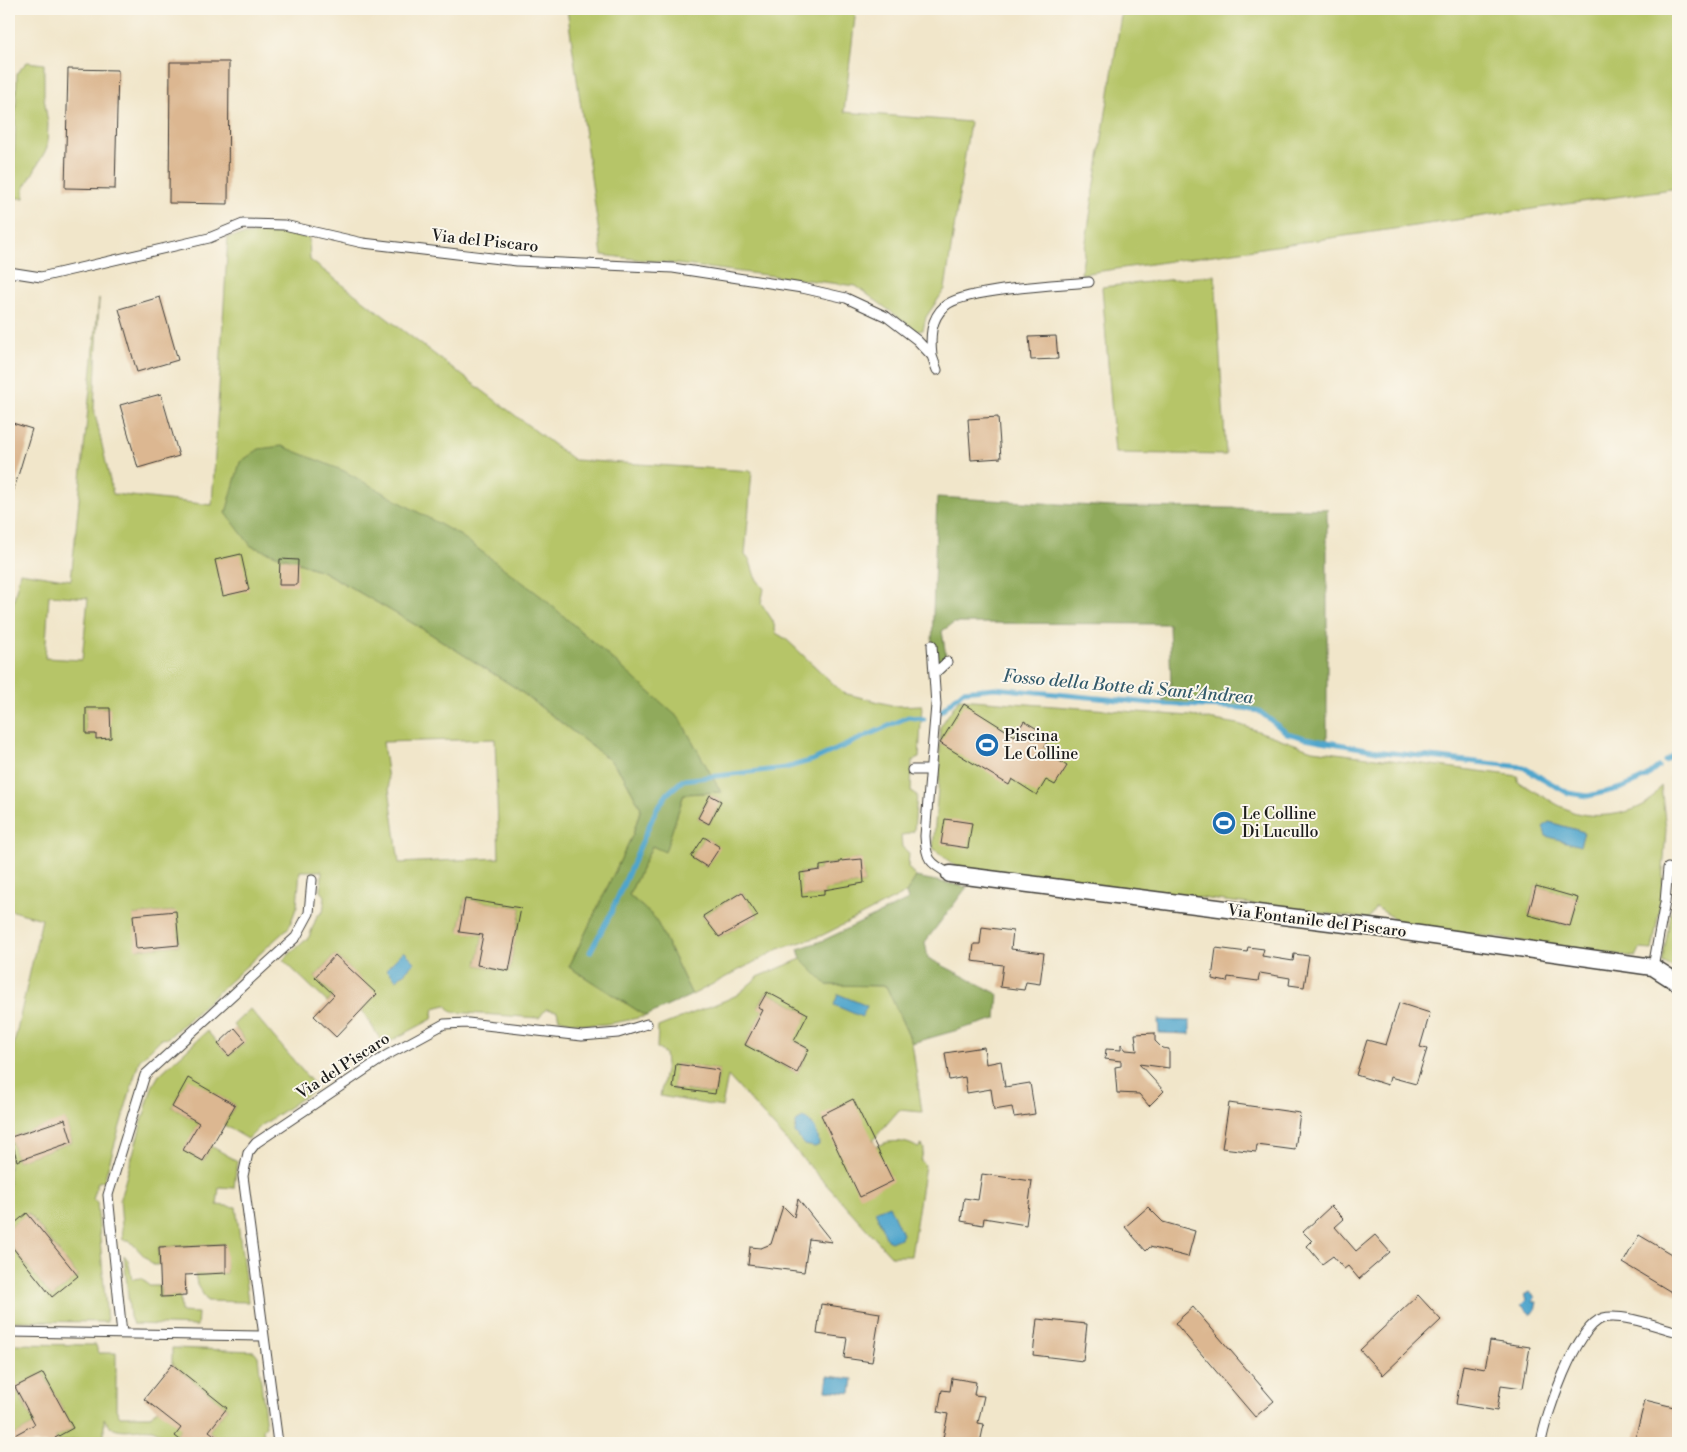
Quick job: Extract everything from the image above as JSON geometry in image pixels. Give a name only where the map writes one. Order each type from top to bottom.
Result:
[{"type":"street","name":"Via Fontanile del Piscaro","points":[[950,874],[1377,928],[1653,967],[1678,983]]},
{"type":"lane","name":"Via del Piscaro","points":[[9,272],[41,277],[209,238],[243,224],[284,225],[373,244],[518,261],[673,268],[802,288],[846,298],[887,317],[917,340],[932,356],[937,370]]},
{"type":"lane","points":[[932,356],[930,336],[933,324],[944,306],[951,302],[977,294],[1089,282]]},
{"type":"lane","points":[[932,645],[936,705],[924,836],[926,856],[936,867],[950,874]]},
{"type":"lane","points":[[934,674],[947,662]]},
{"type":"lane","points":[[912,770],[930,770]]},
{"type":"lane","points":[[1653,967],[1665,902],[1668,868]]},
{"type":"lane","points":[[122,1334],[108,1196],[145,1074],[296,937],[309,913],[312,880]]},
{"type":"lane","name":"Via del Piscaro","points":[[278,1443],[262,1336],[243,1176],[248,1152],[267,1134],[387,1055],[444,1024],[454,1022],[582,1036],[618,1033],[646,1024]]},
{"type":"lane","points":[[1541,1443],[1550,1407],[1581,1336],[1591,1325],[1603,1318],[1617,1317],[1678,1332]]},
{"type":"lane","points":[[9,1332],[262,1336]]},
{"type":"green space","points":[[567,9],[856,9],[844,112],[970,122],[945,289],[926,317],[923,330],[917,331],[856,286],[602,255]]},
{"type":"green space","points":[[1122,9],[1678,9],[1678,188],[1081,274]]},
{"type":"green space","points":[[27,62],[44,64],[44,97],[48,124],[47,148],[24,189],[24,198],[13,198],[17,73]]},
{"type":"green space","points":[[272,232],[309,238],[310,260],[574,460],[752,471],[745,555],[750,561],[755,577],[764,589],[761,603],[773,621],[776,633],[786,639],[843,693],[895,706],[922,705],[919,758],[912,761],[911,792],[917,795],[914,831],[901,836],[902,847],[909,853],[908,867],[916,877],[906,893],[821,936],[779,949],[692,995],[655,918],[629,895],[652,846],[665,851],[684,794],[720,792],[542,597],[251,546],[324,572],[426,631],[516,688],[611,761],[624,777],[641,808],[633,834],[569,967],[646,1016],[593,1025],[559,1019],[557,1011],[546,1009],[539,1018],[452,1012],[446,1005],[434,1008],[432,1019],[387,1043],[380,1039],[362,1010],[376,994],[335,955],[315,977],[334,995],[327,1002],[283,960],[309,937],[317,916],[323,912],[325,896],[321,891],[322,871],[300,871],[297,906],[289,927],[168,1038],[161,1039],[139,1061],[104,1181],[98,1182],[93,1200],[97,1202],[107,1322],[9,1321],[9,1243],[52,1297],[78,1276],[28,1213],[9,1228],[9,1066],[42,919],[9,910],[9,622],[20,572],[71,580],[99,298],[94,409],[113,494],[212,505],[228,237]],"holes":[[[49,595],[88,598],[82,660],[45,658]],[[86,708],[109,708],[96,734],[86,734]],[[495,739],[499,858],[399,863],[383,742]],[[710,795],[721,801],[709,824],[698,818]],[[704,837],[719,847],[707,867],[691,857]],[[861,859],[864,883],[824,890],[824,895],[803,897],[800,873],[820,870],[820,866]],[[742,892],[758,916],[719,937],[703,916]],[[465,899],[521,908],[517,932],[511,931],[514,944],[509,971],[477,965],[483,935],[459,931]],[[175,911],[179,945],[137,949],[134,915]],[[65,1120],[72,1142],[17,1161],[11,1137]]]},
{"type":"green space","points":[[1215,275],[1226,455],[1115,453],[1102,287]]},
{"type":"green space","points":[[282,446],[344,471],[461,536],[542,597],[680,719],[721,792],[684,794],[665,852],[652,846],[629,895],[655,918],[692,995],[646,1016],[569,967],[633,834],[641,808],[624,777],[611,761],[516,688],[426,631],[324,572],[251,546],[226,513],[240,462],[259,449]]},
{"type":"green space","points":[[937,497],[1111,507],[1327,509],[1327,743],[1287,733],[1259,711],[1163,703],[1164,686],[1171,685],[1169,624],[954,623],[942,631],[947,662],[934,674],[932,645]]},
{"type":"green space","name":"Le Colline Di Lucullo","points":[[959,699],[1190,716],[1238,724],[1312,750],[1518,776],[1518,782],[1559,805],[1573,812],[1591,815],[1610,815],[1638,808],[1645,804],[1661,786],[1666,829],[1661,901],[1652,950],[1640,949],[1636,957],[1405,925],[1376,907],[1368,919],[956,867],[933,848],[940,765],[940,727]],"holes":[[[1549,822],[1583,832],[1546,836]],[[1536,886],[1578,898],[1569,926],[1528,915]]]},
{"type":"green space","points":[[1678,770],[1678,823],[1671,778]]},
{"type":"green space","points":[[1678,844],[1678,970],[1662,962],[1673,903]]},
{"type":"green space","points":[[916,877],[967,887],[925,942],[928,958],[998,994],[996,1019],[912,1043],[886,986],[827,985],[801,959],[798,949],[824,940],[908,900],[906,893]]},
{"type":"green space","points":[[801,959],[827,985],[886,986],[912,1043],[922,1112],[899,1110],[873,1140],[876,1147],[881,1144],[897,1142],[908,1143],[918,1148],[922,1145],[924,1149],[921,1161],[925,1165],[911,1256],[891,1256],[728,1076],[722,1107],[660,1096],[666,1066],[665,1054],[657,1048],[658,1027],[737,995],[758,977]],"holes":[[[767,992],[808,1014],[793,1040],[809,1049],[797,1073],[745,1046],[763,1010],[758,1007]],[[676,1064],[719,1070],[715,1094],[673,1089]],[[811,1123],[818,1135],[804,1145],[794,1127]]]},
{"type":"green space","points":[[250,1009],[317,1088],[261,1126],[248,1139],[224,1125],[235,1105],[188,1079],[172,1107],[199,1123],[184,1150],[203,1161],[211,1146],[237,1161],[234,1188],[219,1187],[217,1205],[236,1207],[248,1302],[207,1301],[197,1284],[195,1274],[226,1273],[225,1244],[159,1247],[159,1265],[153,1265],[129,1240],[123,1240],[120,1199],[152,1087],[159,1075],[207,1031],[229,1056],[246,1041],[233,1025]]},
{"type":"green space","points":[[124,1255],[128,1260],[132,1279],[142,1278],[149,1286],[160,1286],[161,1297],[180,1296],[181,1312],[198,1313],[197,1326],[133,1324],[130,1317]]},
{"type":"green space","points":[[9,1344],[96,1345],[98,1353],[116,1353],[116,1409],[119,1416],[151,1416],[157,1409],[191,1416],[175,1436],[166,1437],[152,1429],[118,1429],[108,1424],[104,1418],[104,1437],[58,1442],[55,1438],[73,1428],[43,1373],[15,1388],[35,1424],[13,1436],[9,1435]]},
{"type":"green space","points":[[172,1348],[254,1351],[258,1356],[266,1426],[263,1429],[264,1436],[216,1436],[209,1431],[227,1408],[172,1364]]},
{"type":"water","points":[[1549,822],[1584,832],[1580,846],[1546,836],[1543,827]]},
{"type":"water","points":[[404,951],[415,962],[397,980],[386,969]]},
{"type":"water","points":[[838,994],[867,1006],[862,1017],[834,1005]]},
{"type":"water","points":[[1158,1020],[1190,1021],[1190,1034],[1159,1033]]},
{"type":"water","points":[[803,1118],[807,1119],[815,1128],[819,1145],[815,1147],[804,1145],[795,1133],[796,1122]]},
{"type":"water","points":[[889,1205],[902,1234],[900,1238],[891,1242],[887,1240],[875,1211]]},
{"type":"water","points":[[1529,1292],[1535,1297],[1533,1302],[1537,1302],[1535,1311],[1530,1314],[1521,1305],[1526,1300],[1524,1295]]},
{"type":"water","points":[[828,1376],[853,1379],[851,1393],[826,1390]]},
{"type":"building","points":[[170,62],[229,62],[228,204],[169,203]]},
{"type":"building","points":[[68,69],[118,70],[115,189],[65,188]]},
{"type":"building","points":[[160,297],[178,360],[137,372],[119,309]]},
{"type":"building","points":[[1056,336],[1058,359],[1031,360],[1029,337]]},
{"type":"building","points":[[161,394],[179,456],[138,468],[120,405]]},
{"type":"building","points":[[998,417],[1001,458],[971,460],[968,419]]},
{"type":"building","points":[[9,422],[32,429],[12,496],[9,496]]},
{"type":"building","points":[[241,554],[249,590],[223,596],[215,560]]},
{"type":"building","points":[[280,559],[298,560],[297,585],[279,585]]},
{"type":"building","name":"Piscina Le Colline","points":[[964,704],[1015,736],[1024,721],[1039,730],[1036,735],[1047,742],[1044,747],[1060,757],[1058,760],[1067,766],[1055,785],[1046,780],[1037,795],[1012,779],[1009,785],[940,743]]},
{"type":"building","points":[[86,708],[110,708],[111,738],[96,739],[96,734],[86,734]]},
{"type":"building","points":[[710,795],[721,801],[709,824],[698,818]]},
{"type":"building","points":[[945,819],[972,823],[968,848],[941,844]]},
{"type":"building","points":[[704,837],[720,847],[707,867],[691,857]]},
{"type":"building","points":[[862,859],[864,883],[824,890],[824,895],[802,897],[800,873],[820,870],[820,866],[840,863],[840,861]]},
{"type":"building","points":[[1536,886],[1578,898],[1570,926],[1528,915]]},
{"type":"building","points":[[742,892],[758,916],[719,937],[703,916]]},
{"type":"building","points":[[465,899],[521,908],[509,971],[477,965],[483,935],[459,932]]},
{"type":"building","points":[[176,911],[179,945],[136,949],[133,915]]},
{"type":"building","points":[[982,927],[1013,931],[1011,949],[1044,953],[1040,984],[1026,982],[1024,990],[1000,987],[1003,965],[972,961],[974,944],[980,944]]},
{"type":"building","points":[[1248,947],[1264,949],[1262,956],[1293,961],[1294,954],[1309,956],[1304,987],[1289,985],[1290,978],[1260,973],[1258,981],[1228,977],[1227,982],[1212,979],[1216,948],[1247,952]]},
{"type":"building","points":[[335,955],[377,994],[336,1037],[314,1016],[334,995],[315,977]]},
{"type":"building","points":[[767,992],[808,1014],[794,1041],[809,1049],[797,1073],[745,1045],[763,1010],[758,1008]]},
{"type":"building","points":[[1399,1003],[1430,1013],[1420,1047],[1427,1049],[1416,1084],[1390,1077],[1388,1085],[1356,1075],[1367,1040],[1386,1045]]},
{"type":"building","points":[[235,1028],[246,1041],[229,1056],[218,1044]]},
{"type":"building","points":[[1155,1033],[1155,1041],[1162,1048],[1169,1049],[1169,1068],[1139,1064],[1164,1091],[1149,1106],[1139,1094],[1117,1093],[1115,1067],[1121,1066],[1121,1061],[1105,1059],[1106,1049],[1121,1050],[1121,1044],[1126,1050],[1137,1051],[1135,1034]]},
{"type":"building","points":[[984,1047],[986,1064],[1001,1061],[1005,1087],[1030,1083],[1035,1114],[1014,1117],[1012,1107],[994,1110],[991,1089],[967,1093],[965,1077],[949,1080],[945,1053]]},
{"type":"building","points":[[676,1064],[719,1070],[715,1094],[673,1088]]},
{"type":"building","points":[[188,1078],[235,1105],[203,1161],[183,1150],[199,1123],[172,1107]]},
{"type":"building","points":[[853,1099],[893,1181],[860,1197],[821,1115]]},
{"type":"building","points":[[1229,1103],[1300,1113],[1295,1150],[1257,1145],[1256,1152],[1222,1148]]},
{"type":"building","points":[[65,1119],[72,1142],[17,1161],[11,1137]]},
{"type":"building","points":[[982,1174],[1032,1181],[1026,1225],[984,1218],[983,1225],[961,1221],[964,1198],[978,1200]]},
{"type":"building","points":[[798,1199],[832,1242],[809,1239],[804,1272],[748,1265],[750,1247],[761,1248],[771,1244],[783,1206],[794,1217]]},
{"type":"building","points":[[1331,1206],[1344,1219],[1335,1227],[1356,1251],[1375,1235],[1390,1252],[1359,1279],[1348,1266],[1344,1269],[1333,1256],[1322,1264],[1307,1246],[1312,1241],[1303,1232]]},
{"type":"building","points":[[1148,1207],[1163,1222],[1195,1231],[1188,1257],[1150,1247],[1146,1251],[1125,1227]]},
{"type":"building","points":[[27,1213],[78,1276],[52,1297],[9,1243],[9,1228]]},
{"type":"building","points":[[1639,1235],[1678,1258],[1678,1296],[1623,1263]]},
{"type":"building","points":[[226,1244],[226,1273],[185,1275],[186,1296],[161,1297],[159,1247]]},
{"type":"building","points":[[1418,1295],[1441,1320],[1383,1375],[1360,1350]]},
{"type":"building","points":[[821,1304],[880,1313],[872,1362],[844,1358],[847,1338],[817,1334]]},
{"type":"building","points":[[1193,1307],[1274,1401],[1255,1417],[1175,1323]]},
{"type":"building","points":[[1037,1319],[1087,1324],[1083,1361],[1033,1355]]},
{"type":"building","points":[[1490,1341],[1530,1347],[1523,1388],[1501,1385],[1497,1411],[1456,1404],[1463,1365],[1485,1369]]},
{"type":"building","points":[[172,1364],[227,1408],[209,1431],[225,1443],[184,1443],[175,1436],[181,1428],[144,1399]]},
{"type":"building","points":[[43,1373],[73,1428],[55,1438],[58,1443],[9,1443],[9,1438],[35,1424],[15,1387]]},
{"type":"building","points":[[952,1378],[976,1382],[974,1395],[984,1396],[978,1423],[984,1424],[980,1443],[942,1443],[948,1414],[938,1412],[942,1390],[950,1391]]},
{"type":"building","points":[[1645,1400],[1678,1408],[1678,1443],[1634,1443]]},
{"type":"waterway","name":"Fosso della Botte di Sant'Andrea","points":[[941,711],[963,691],[995,688],[1161,704],[1244,708],[1259,711],[1287,733],[1305,738],[1383,752],[1523,767],[1568,793],[1588,796],[1622,788],[1646,777],[1658,767]]},
{"type":"waterway","name":"Fosso della Botte di Sant'Andrea","points":[[590,952],[610,915],[656,810],[668,793],[683,780],[785,768],[813,760],[908,717],[924,719]]},
{"type":"waterway","name":"Fosso della Botte di Sant'Andrea","points":[[1665,761],[1678,752]]},
{"type":"place","name":"Piscina Le Colline","points":[[987,745]]},
{"type":"place","name":"Le Colline Di Lucullo","points":[[1224,823]]}]
